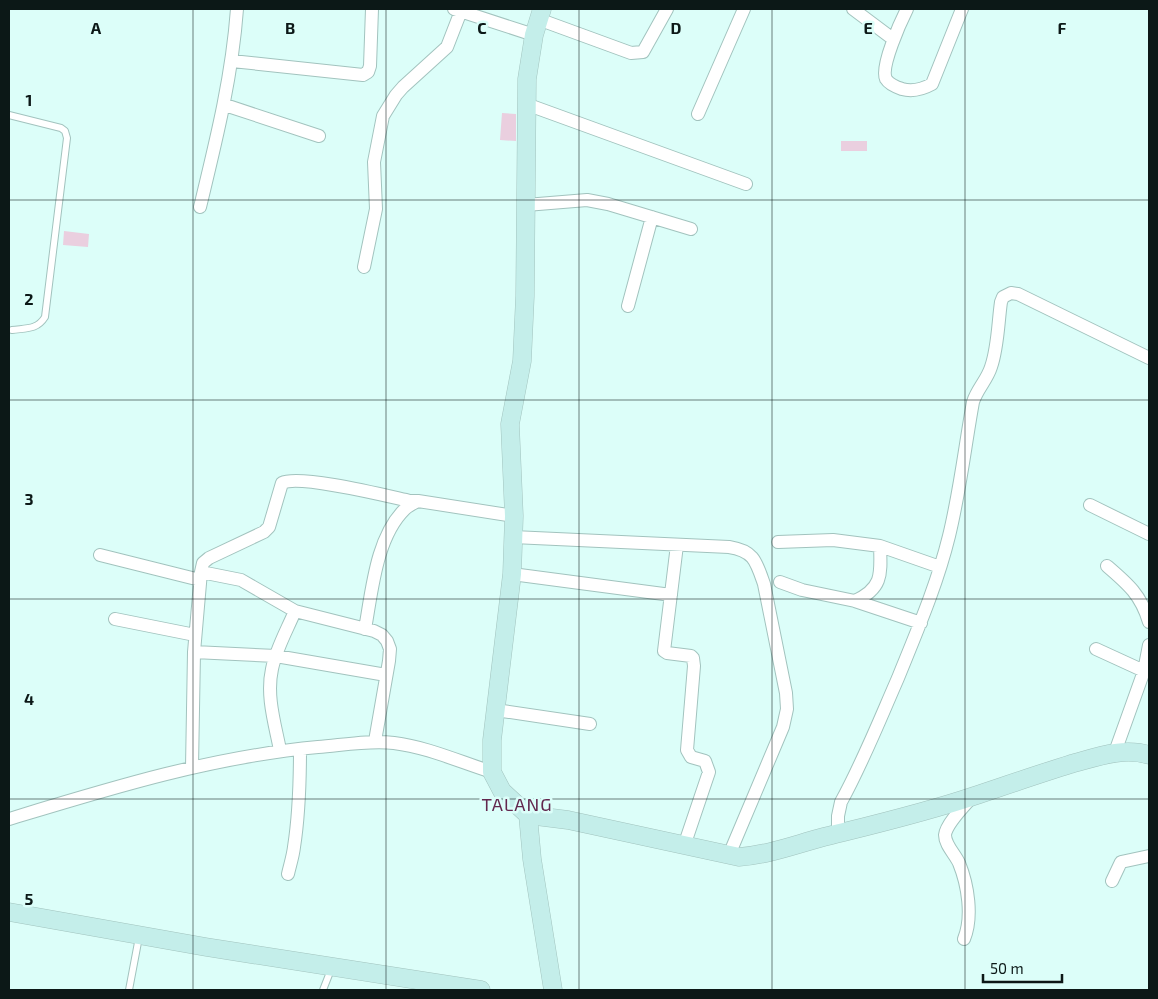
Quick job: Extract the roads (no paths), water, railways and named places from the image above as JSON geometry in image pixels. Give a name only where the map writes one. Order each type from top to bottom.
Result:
[{"type":"street","points":[[200,207],[225,105],[237,9]]},
{"type":"street","points":[[232,61],[363,75],[368,72],[370,66],[372,9]]},
{"type":"street","points":[[364,267],[376,209],[374,162],[383,116],[403,87],[447,47],[457,10],[538,21],[637,54],[643,52],[667,9]]},
{"type":"street","points":[[698,114],[744,9]]},
{"type":"street","points":[[853,9],[893,39]]},
{"type":"street","points":[[907,9],[893,39],[884,73],[887,80],[896,87],[907,90],[924,88],[932,84],[962,9]]},
{"type":"street","points":[[538,21],[528,66],[526,104],[525,296],[522,361],[510,424],[514,516],[512,574],[492,740],[492,772],[502,791],[528,815],[554,818],[739,857],[760,854],[838,834],[972,797],[1042,773],[1115,752],[1129,751],[1149,754]]},
{"type":"street","points":[[526,104],[746,184]]},
{"type":"street","points":[[225,105],[319,136]]},
{"type":"street","points":[[526,205],[587,200],[608,204],[691,228]]},
{"type":"street","points":[[628,306],[652,217]]},
{"type":"street","points":[[838,834],[838,816],[841,802],[882,715],[921,623],[940,567],[955,509],[973,402],[993,362],[1003,297],[1011,293],[1018,294],[1149,358]]},
{"type":"street","points":[[192,767],[194,652],[200,576],[203,563],[209,558],[264,532],[269,527],[282,483],[287,480],[314,482],[410,501],[514,516]]},
{"type":"street","points":[[365,629],[377,564],[388,535],[405,509],[418,501]]},
{"type":"street","points":[[1090,505],[1149,534]]},
{"type":"street","points":[[513,537],[728,547],[744,549],[751,555],[764,584],[786,693],[787,710],[783,727],[729,855]]},
{"type":"street","points":[[778,542],[833,540],[880,546],[940,567]]},
{"type":"street","points":[[677,545],[664,651],[694,658],[687,750],[692,758],[705,761],[709,772],[684,846]]},
{"type":"street","points":[[856,601],[866,596],[877,585],[880,577],[880,546]]},
{"type":"street","points":[[100,556],[200,576],[241,580],[295,611],[365,629],[382,636],[388,641],[390,649],[375,742]]},
{"type":"street","points":[[1107,566],[1137,594],[1149,622]]},
{"type":"street","points":[[512,574],[671,595]]},
{"type":"street","points":[[780,582],[802,590],[856,601],[921,623]]},
{"type":"street","points":[[280,750],[271,704],[271,671],[295,611]]},
{"type":"street","points":[[115,619],[195,635]]},
{"type":"street","points":[[1115,752],[1144,671],[1149,645]]},
{"type":"street","points":[[1096,649],[1144,671]]},
{"type":"street","points":[[194,652],[276,656],[386,675]]},
{"type":"street","points":[[496,710],[590,724]]},
{"type":"street","points":[[9,819],[112,788],[192,767],[280,750],[375,742],[417,747],[492,772]]},
{"type":"street","points":[[288,874],[296,832],[300,789],[300,749]]},
{"type":"street","points":[[964,940],[968,924],[967,890],[958,863],[947,843],[945,835],[947,828],[972,797]]},
{"type":"street","points":[[528,815],[532,859],[554,990]]},
{"type":"street","points":[[1112,881],[1121,862],[1149,856]]},
{"type":"street","points":[[9,912],[206,947],[481,990]]},
{"type":"lane","points":[[9,115],[61,128],[65,131],[67,138],[45,317],[41,324],[36,326],[12,330]]},
{"type":"lane","points":[[130,990],[139,935]]},
{"type":"lane","points":[[323,990],[332,966]]},
{"type":"district","name":"TALANG","points":[[517,804]]}]
